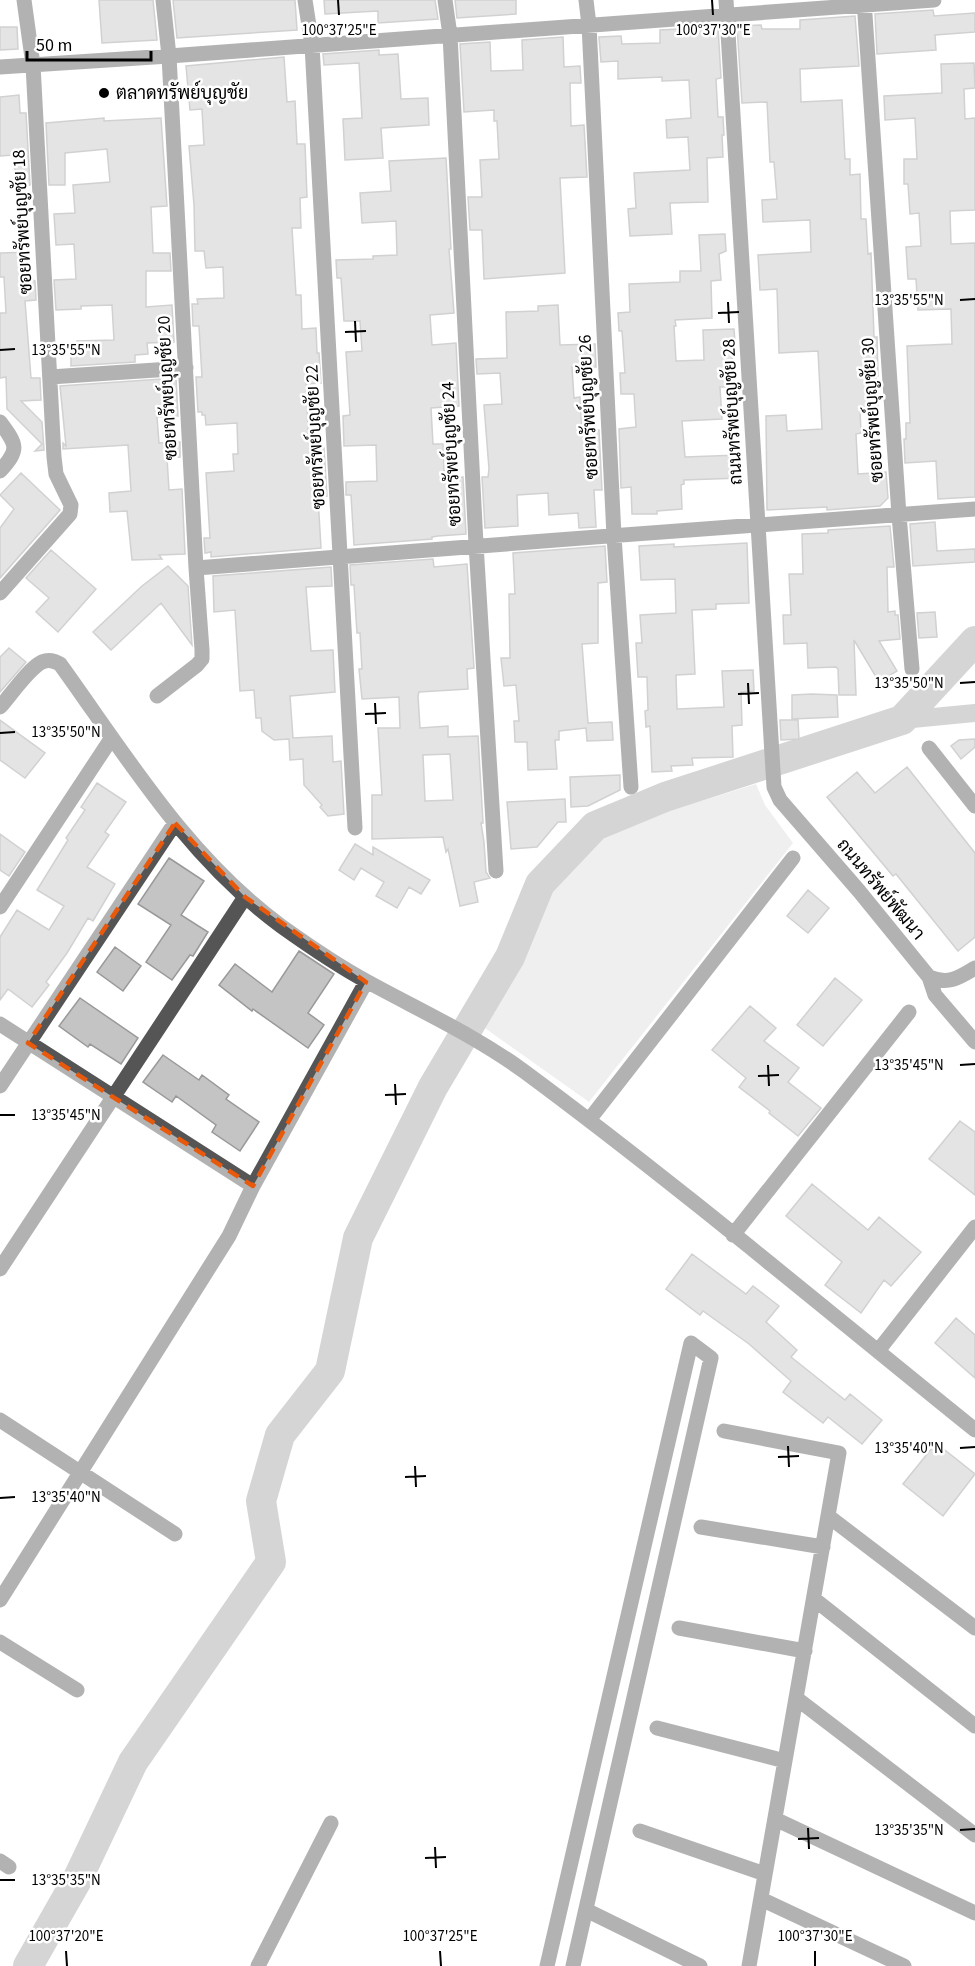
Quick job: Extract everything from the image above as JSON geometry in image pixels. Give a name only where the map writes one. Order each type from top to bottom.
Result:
[{"type":"street","name":"ซอยทรัพย์บุญชัย 18","points":[[0,593],[70,514],[71,509],[56,474],[54,457],[33,65],[24,0]]},
{"type":"street","name":"ซอยทรัพย์บุญชัย 20","points":[[157,696],[202,659],[170,56],[163,0]]},
{"type":"street","name":"ซอยทรัพย์บุญชัย 22","points":[[305,0],[312,45],[355,828]]},
{"type":"street","name":"ซอยทรัพย์บุญชัย 24","points":[[445,0],[450,35],[476,544],[496,871]]},
{"type":"street","name":"ซอยทรัพย์บุญชัย 26","points":[[586,0],[614,536],[631,787]]},
{"type":"street","points":[[0,67],[589,25],[728,7],[934,0]]},
{"type":"street","name":"ซอยทรัพย์บุญชัย 30","points":[[864,3],[899,515],[912,669]]},
{"type":"street","name":"ถนนทรัพย์บุญชัย 28","points":[[728,7],[774,787]]},
{"type":"street","points":[[50,377],[186,368]]},
{"type":"street","points":[[0,422],[14,441],[15,449],[13,457],[0,471]]},
{"type":"street","points":[[196,568],[476,544],[759,526],[975,509]]},
{"type":"street","points":[[0,707],[34,668],[44,661],[52,660],[60,664],[111,739],[175,823],[244,897],[280,926],[366,982],[487,1046],[589,1120],[975,1430]]},
{"type":"street","points":[[0,907],[111,739]]},
{"type":"street","points":[[929,748],[975,806]]},
{"type":"street","name":"ถนนทรัพย์พัฒนา","points":[[774,787],[785,806],[859,891],[929,977],[935,995],[975,1042]]},
{"type":"street","points":[[0,1086],[175,823]]},
{"type":"street","points":[[589,1120],[794,858]]},
{"type":"street","points":[[0,1269],[244,897]]},
{"type":"street","points":[[929,977],[939,981],[951,980],[975,968]]},
{"type":"street","points":[[0,1599],[229,1236],[253,1186],[366,982]]},
{"type":"street","points":[[733,1235],[909,1012]]},
{"type":"street","points":[[0,1024],[253,1186]]},
{"type":"street","points":[[878,1351],[975,1227]]},
{"type":"street","points":[[547,1966],[691,1343],[711,1358],[573,1966]]},
{"type":"street","points":[[0,1420],[175,1534]]},
{"type":"street","points":[[724,1431],[839,1453],[749,1966]]},
{"type":"street","points":[[828,1516],[975,1628]]},
{"type":"street","points":[[701,1527],[823,1548]]},
{"type":"street","points":[[814,1599],[975,1726]]},
{"type":"street","points":[[679,1628],[805,1651]]},
{"type":"street","points":[[0,1642],[77,1690]]},
{"type":"street","points":[[796,1698],[975,1835]]},
{"type":"street","points":[[657,1728],[785,1761]]},
{"type":"street","points":[[775,1818],[975,1912]]},
{"type":"street","points":[[258,1966],[331,1823]]},
{"type":"street","points":[[640,1831],[765,1874]]},
{"type":"street","points":[[761,1899],[904,1966]]},
{"type":"street","points":[[586,1910],[700,1966]]},
{"type":"highlighted area","points":[[175,823],[245,897],[366,982],[253,1186],[28,1043]]},
{"type":"shaded area","points":[[756,784],[765,805],[793,843],[589,1102],[482,1026],[548,892],[587,845],[643,819]]},
{"type":"building","points":[[99,0],[153,0],[157,40],[102,43]]},
{"type":"building","points":[[173,0],[295,0],[297,30],[177,38]]},
{"type":"building","points":[[324,0],[435,0],[438,19],[378,23],[378,11],[325,14]]},
{"type":"building","points":[[455,0],[516,0],[516,14],[457,18]]},
{"type":"building","points":[[933,10],[934,16],[975,13],[975,32],[935,35],[936,50],[877,54],[875,14]]},
{"type":"building","points":[[855,16],[859,66],[800,69],[801,102],[842,100],[845,159],[850,159],[850,175],[860,174],[861,219],[866,219],[868,254],[871,253],[874,337],[877,337],[878,408],[860,409],[861,433],[856,434],[858,474],[886,472],[888,498],[880,506],[827,510],[827,507],[767,510],[766,416],[786,415],[787,431],[822,429],[818,351],[779,353],[777,289],[760,290],[758,255],[811,252],[810,220],[763,222],[762,200],[777,199],[774,162],[770,162],[767,102],[742,103],[737,26],[761,25],[762,29],[800,29],[800,20]]},
{"type":"building","points":[[0,27],[17,27],[18,49],[0,50]]},
{"type":"building","points":[[718,27],[721,78],[716,79],[718,117],[723,117],[723,157],[707,158],[708,202],[670,203],[672,234],[630,236],[628,209],[636,208],[634,173],[690,170],[688,137],[667,138],[666,120],[691,118],[689,80],[662,81],[662,77],[618,79],[618,61],[601,62],[599,37],[621,36],[622,44],[660,43],[660,30]]},
{"type":"building","points":[[563,37],[564,67],[580,66],[581,83],[570,83],[571,126],[584,125],[587,177],[560,178],[565,273],[484,279],[482,230],[470,230],[468,197],[482,197],[480,160],[499,159],[497,121],[494,121],[494,110],[464,112],[460,44],[490,42],[491,71],[523,70],[522,40]]},
{"type":"building","points":[[379,50],[379,55],[398,54],[401,99],[428,98],[429,125],[381,128],[383,158],[345,160],[343,119],[362,118],[359,63],[324,65],[323,54]]},
{"type":"building","points":[[284,57],[287,102],[295,101],[297,144],[305,144],[307,197],[300,198],[301,228],[292,228],[296,295],[301,295],[302,329],[316,328],[317,353],[319,353],[321,383],[306,384],[309,448],[324,448],[327,496],[318,497],[321,548],[211,557],[211,552],[205,553],[204,538],[210,538],[206,473],[234,471],[233,454],[238,454],[237,423],[206,425],[205,415],[198,412],[196,377],[202,377],[199,326],[193,326],[192,304],[198,304],[197,299],[224,298],[223,267],[206,268],[204,251],[195,251],[189,146],[204,145],[202,109],[190,110],[186,66]]},
{"type":"building","points":[[974,63],[975,88],[964,89],[965,119],[975,118],[975,210],[950,211],[951,244],[975,243],[975,497],[938,499],[936,461],[905,463],[906,423],[910,423],[907,346],[952,344],[951,309],[918,310],[916,279],[908,279],[906,247],[921,246],[919,213],[910,214],[908,184],[904,184],[904,159],[917,159],[915,118],[885,120],[884,96],[942,93],[941,64]]},
{"type":"building","points":[[19,95],[20,113],[26,113],[30,185],[16,186],[14,155],[0,156],[0,97]]},
{"type":"building","points":[[104,118],[104,121],[161,118],[167,206],[151,207],[153,253],[170,253],[171,271],[146,271],[146,307],[172,305],[174,342],[147,343],[148,354],[135,355],[135,362],[71,366],[71,349],[77,349],[77,341],[114,340],[112,305],[56,310],[54,280],[76,279],[74,244],[56,245],[54,214],[75,213],[73,185],[110,182],[107,149],[65,153],[65,185],[49,185],[46,123]]},
{"type":"building","points":[[446,158],[454,313],[430,315],[432,345],[456,343],[459,406],[431,408],[433,444],[443,444],[444,471],[448,471],[448,478],[463,477],[466,534],[354,545],[351,495],[346,495],[346,482],[377,481],[376,445],[344,446],[343,416],[350,415],[346,352],[362,351],[360,321],[344,321],[341,278],[337,278],[336,260],[373,259],[373,256],[397,255],[396,221],[362,223],[360,193],[391,191],[389,161]]},
{"type":"building","points":[[725,234],[726,251],[719,254],[721,280],[711,281],[712,318],[675,320],[676,361],[704,360],[703,330],[734,329],[736,356],[732,356],[734,387],[720,387],[722,419],[682,421],[685,457],[739,455],[740,478],[684,480],[684,484],[681,485],[682,509],[657,511],[657,514],[632,514],[631,487],[621,488],[619,429],[636,427],[634,394],[621,394],[620,373],[625,373],[622,331],[619,331],[618,313],[630,312],[629,284],[680,282],[680,271],[701,271],[699,235]]},
{"type":"building","points":[[30,252],[31,279],[35,281],[36,300],[25,301],[31,378],[40,378],[41,400],[21,401],[42,422],[44,450],[35,451],[42,444],[7,409],[6,377],[0,378],[0,313],[6,313],[4,277],[0,277],[0,253]]},
{"type":"building","points":[[558,305],[560,345],[595,344],[596,367],[572,367],[574,398],[580,397],[582,431],[599,430],[602,490],[594,490],[596,527],[579,528],[578,513],[549,515],[548,493],[517,495],[518,526],[485,528],[482,477],[488,477],[489,469],[484,405],[502,404],[500,373],[477,374],[476,359],[507,358],[506,312],[538,311],[538,306]]},
{"type":"building","points":[[176,378],[178,416],[157,417],[159,443],[180,442],[180,457],[167,458],[169,490],[182,489],[185,554],[159,555],[162,559],[132,560],[127,511],[110,512],[109,493],[131,491],[128,445],[63,449],[63,443],[66,446],[60,386]]},
{"type":"building","points":[[21,473],[60,510],[0,578],[0,528],[14,509],[0,495]]},
{"type":"building","points":[[935,522],[937,551],[975,549],[975,562],[913,566],[910,524]]},
{"type":"building","points":[[890,526],[894,567],[887,567],[888,612],[895,611],[895,615],[898,615],[900,639],[879,641],[897,671],[879,682],[854,640],[856,695],[839,695],[836,667],[808,668],[807,643],[784,644],[783,615],[791,615],[789,574],[803,574],[802,534]]},
{"type":"building","points":[[747,543],[749,603],[716,604],[716,609],[692,610],[695,674],[676,675],[677,709],[724,707],[722,671],[753,670],[754,691],[741,692],[742,725],[732,726],[733,757],[692,758],[693,765],[671,766],[672,771],[652,772],[650,726],[646,727],[645,711],[648,710],[647,677],[638,677],[636,643],[642,643],[640,615],[676,613],[675,579],[641,580],[639,546],[674,544],[674,547]]},
{"type":"building","points":[[605,546],[607,582],[598,583],[598,643],[582,644],[588,723],[612,722],[613,740],[587,741],[586,728],[559,731],[559,740],[555,740],[557,769],[528,770],[527,742],[515,742],[514,721],[519,721],[516,685],[504,686],[501,658],[510,658],[509,594],[515,594],[513,553]]},
{"type":"building","points":[[51,550],[96,589],[58,632],[36,612],[49,598],[26,578]]},
{"type":"building","points":[[433,559],[434,567],[467,564],[474,668],[467,669],[468,689],[419,692],[418,696],[420,728],[448,726],[448,737],[478,736],[483,823],[481,823],[486,872],[490,878],[474,882],[478,902],[460,906],[448,849],[446,852],[443,837],[372,839],[372,795],[382,795],[378,728],[400,728],[399,697],[362,699],[359,669],[362,669],[360,633],[357,633],[354,585],[351,585],[350,565]],"holes":[[[450,754],[453,800],[425,801],[423,755]]]},
{"type":"building","points":[[168,566],[188,586],[192,645],[161,603],[111,650],[93,632],[142,586]]},
{"type":"building","points":[[331,567],[332,586],[306,587],[311,651],[333,650],[335,692],[290,696],[293,738],[332,736],[333,762],[341,761],[344,814],[328,816],[320,807],[322,805],[304,785],[303,759],[290,760],[289,739],[274,740],[262,731],[261,718],[256,718],[254,690],[240,691],[235,610],[214,612],[213,576]]},
{"type":"building","points":[[935,612],[937,637],[919,638],[917,613]]},
{"type":"building","points":[[9,648],[26,662],[0,692],[0,657]]},
{"type":"building","points":[[792,695],[837,695],[838,717],[792,719]]},
{"type":"building","points":[[0,720],[45,753],[25,778],[0,760]]},
{"type":"building","points":[[780,720],[798,720],[799,739],[781,740]]},
{"type":"building","points":[[975,739],[975,747],[961,759],[951,746],[959,740]]},
{"type":"building","points":[[907,767],[975,853],[975,937],[958,951],[896,874],[893,876],[827,797],[857,772],[875,793]]},
{"type":"building","points":[[620,775],[620,790],[588,806],[571,807],[570,777]]},
{"type":"building","points":[[97,783],[126,802],[105,832],[109,835],[87,867],[115,884],[93,921],[88,918],[46,982],[49,985],[32,1007],[8,989],[0,1000],[0,937],[17,910],[49,930],[64,906],[37,890],[68,840],[66,838],[85,810],[81,807]]},
{"type":"building","points":[[565,799],[566,822],[558,822],[537,847],[511,849],[507,802]]},
{"type":"building","points":[[0,834],[25,852],[9,876],[0,870]]},
{"type":"building","points":[[355,844],[373,855],[373,847],[430,880],[421,894],[409,887],[397,908],[376,896],[384,882],[361,868],[354,880],[339,870]]},
{"type":"building","points":[[169,858],[204,881],[181,915],[208,932],[193,956],[190,955],[172,980],[146,962],[171,925],[138,904]]},
{"type":"building","points":[[808,890],[829,908],[808,933],[787,916]]},
{"type":"building","points":[[115,947],[141,966],[123,991],[97,972]]},
{"type":"building","points":[[299,951],[334,974],[308,1013],[324,1025],[308,1048],[253,1009],[252,1011],[219,985],[235,964],[272,992]]},
{"type":"building","points":[[835,978],[862,1000],[823,1046],[797,1025]]},
{"type":"building","points":[[80,998],[138,1038],[121,1064],[90,1044],[88,1047],[59,1026]]},
{"type":"building","points":[[750,1006],[776,1028],[764,1041],[799,1068],[788,1082],[821,1108],[798,1136],[739,1087],[746,1078],[712,1050]]},
{"type":"building","points":[[163,1055],[199,1080],[202,1075],[229,1095],[226,1099],[259,1122],[240,1151],[212,1132],[216,1125],[176,1096],[172,1102],[143,1082]]},
{"type":"building","points":[[960,1121],[975,1132],[975,1195],[929,1159]]},
{"type":"building","points":[[812,1184],[868,1230],[879,1217],[921,1252],[891,1286],[884,1280],[861,1313],[825,1285],[842,1262],[786,1216]]},
{"type":"building","points":[[692,1254],[746,1294],[753,1286],[779,1306],[766,1322],[797,1350],[791,1357],[845,1400],[850,1394],[882,1420],[862,1444],[828,1417],[823,1423],[783,1392],[791,1381],[749,1344],[703,1311],[700,1315],[666,1289]]},
{"type":"building","points":[[956,1318],[975,1335],[975,1378],[935,1343]]},
{"type":"building","points":[[936,1443],[975,1474],[943,1516],[903,1484]]},
{"type":"waterway","points":[[28,1966],[77,1880],[133,1762],[271,1562],[261,1501],[280,1435],[330,1371],[358,1238],[433,1087],[510,957],[540,884],[595,826],[665,797],[902,720],[975,641]]},
{"type":"waterway","points":[[902,720],[975,713]]},
{"type":"place","name":"ตลาดทรัพย์บุญชัย","points":[[104,93]]}]
